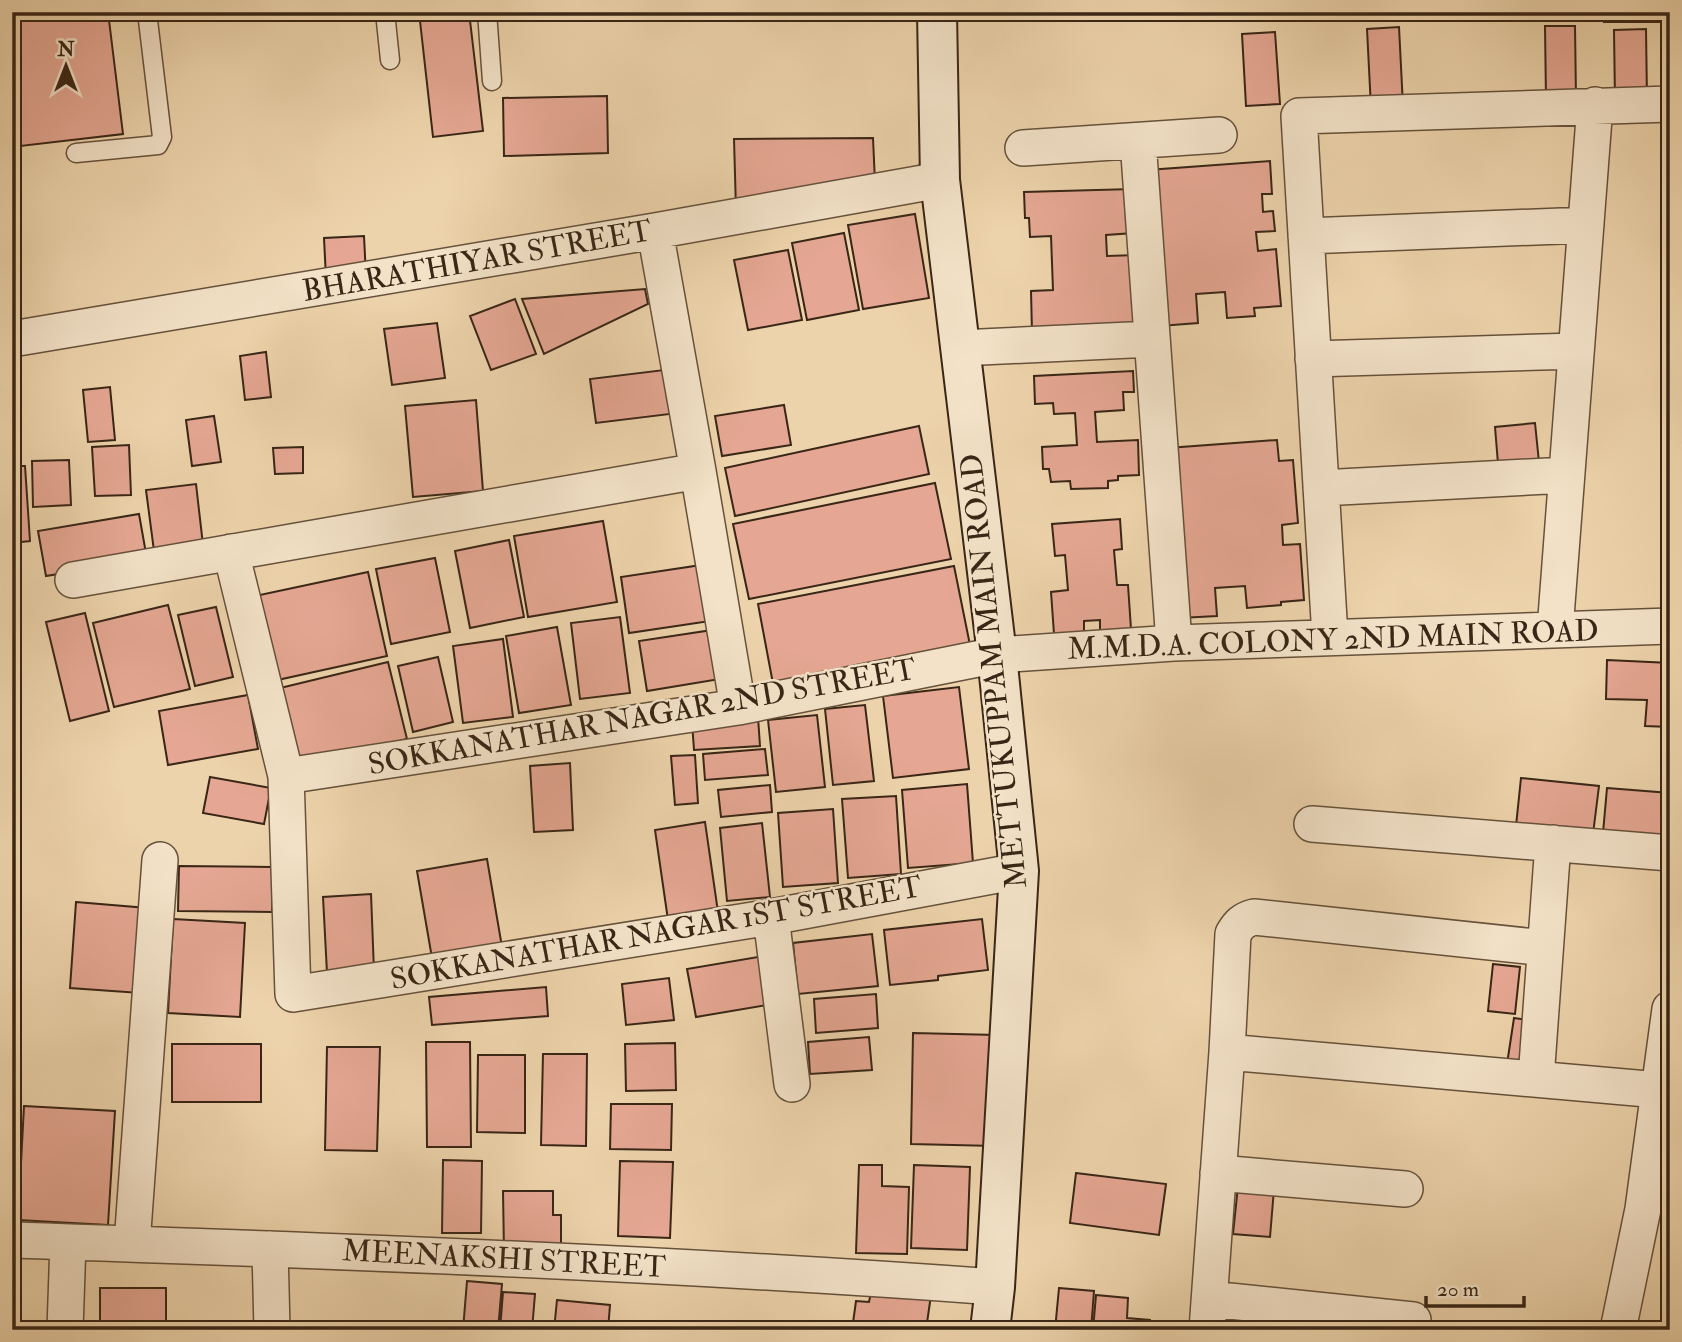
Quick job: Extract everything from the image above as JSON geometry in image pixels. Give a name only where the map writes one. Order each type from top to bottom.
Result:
[{"type":"main road","name":"METTUKUPPAM MAIN ROAD","points":[[937,12],[940,180],[997,654],[1019,870],[995,1287],[990,1330]]},
{"type":"street","points":[[1330,637],[1299,116],[1670,104]]},
{"type":"street","points":[[1555,630],[1595,105]]},
{"type":"street","points":[[1023,148],[1219,135]]},
{"type":"street","points":[[1138,141],[1174,643]]},
{"type":"street","name":"BHARATHIYAR STREET","points":[[12,339],[655,231],[940,180]]},
{"type":"street","points":[[1306,236],[1586,225]]},
{"type":"street","points":[[655,231],[738,707]]},
{"type":"street","points":[[960,348],[1152,339]]},
{"type":"street","points":[[1313,359],[1576,351]]},
{"type":"street","points":[[73,580],[698,471]]},
{"type":"street","points":[[1321,488],[1566,475]]},
{"type":"street","points":[[231,552],[286,776]]},
{"type":"street","name":"M.M.D.A. COLONY 2ND MAIN ROAD","points":[[997,654],[1174,643],[1670,626]]},
{"type":"street","name":"SOKKANATHAR NAGAR 2ND STREET","points":[[286,776],[738,707],[997,654]]},
{"type":"street","name":"SOKKANATHAR NAGAR 1ST STREET","points":[[286,776],[293,994],[771,917],[1019,870]]},
{"type":"street","points":[[1312,824],[1670,853]]},
{"type":"street","points":[[1536,1079],[1553,843]]},
{"type":"street","points":[[132,1244],[160,860]]},
{"type":"street","points":[[771,917],[792,1084]]},
{"type":"street","points":[[1413,1320],[1209,1315],[1233,933],[1244,919],[1254,917],[1545,947]]},
{"type":"street","points":[[1618,1330],[1657,1210],[1670,1009]]},
{"type":"street","points":[[1227,1052],[1664,1090]]},
{"type":"street","points":[[1218,1173],[1405,1189]]},
{"type":"street","name":"MEENAKSHI STREET","points":[[12,1240],[270,1248],[814,1274],[995,1287]]},
{"type":"street","points":[[65,1330],[68,1242]]},
{"type":"street","points":[[270,1248],[272,1330]]},
{"type":"lane","points":[[75,153],[158,145],[162,137],[147,12]]},
{"type":"lane","points":[[385,12],[390,60]]},
{"type":"lane","points":[[487,12],[492,80]]},
{"type":"building","points":[[49,12],[108,12],[123,134],[12,147],[12,17]]},
{"type":"building","points":[[419,12],[469,12],[483,131],[433,137]]},
{"type":"building","points":[[1433,12],[1484,12],[1484,18],[1433,20]]},
{"type":"building","points":[[1495,12],[1542,12],[1543,20],[1496,21]]},
{"type":"building","points":[[1604,12],[1663,12],[1663,22],[1604,22]]},
{"type":"building","points":[[1545,26],[1575,26],[1576,98],[1546,99]]},
{"type":"building","points":[[1399,27],[1403,106],[1371,108],[1367,29]]},
{"type":"building","points":[[1646,29],[1647,100],[1615,100],[1614,30]]},
{"type":"building","points":[[1275,32],[1280,104],[1246,106],[1242,34]]},
{"type":"building","points":[[607,96],[608,153],[504,156],[503,98]]},
{"type":"building","points":[[873,138],[875,182],[736,210],[734,139]]},
{"type":"building","points":[[1270,161],[1272,194],[1262,194],[1263,212],[1273,211],[1275,231],[1256,232],[1258,251],[1276,249],[1281,306],[1254,308],[1255,316],[1227,318],[1225,292],[1196,294],[1198,323],[1160,326],[1148,170]]},
{"type":"building","points":[[1133,189],[1134,233],[1106,235],[1107,256],[1137,255],[1135,324],[1032,333],[1031,291],[1053,290],[1051,236],[1030,237],[1029,218],[1025,218],[1024,192]]},
{"type":"building","points":[[915,214],[929,298],[863,309],[848,225]]},
{"type":"building","points":[[844,233],[859,310],[807,320],[792,243]]},
{"type":"building","points":[[364,236],[366,276],[326,278],[324,238]]},
{"type":"building","points":[[788,250],[802,320],[748,330],[734,260]]},
{"type":"building","points":[[645,289],[648,304],[544,354],[522,299]]},
{"type":"building","points":[[515,299],[536,354],[491,370],[470,316]]},
{"type":"building","points":[[437,323],[445,378],[392,385],[384,329]]},
{"type":"building","points":[[266,352],[271,397],[245,400],[240,356]]},
{"type":"building","points":[[664,370],[670,414],[596,423],[590,379]]},
{"type":"building","points":[[1133,371],[1134,392],[1123,392],[1124,410],[1095,412],[1097,442],[1138,440],[1139,475],[1118,476],[1118,480],[1108,481],[1108,488],[1071,489],[1070,481],[1051,482],[1049,469],[1043,469],[1042,447],[1077,445],[1075,413],[1054,414],[1053,403],[1035,404],[1034,376]]},
{"type":"building","points":[[110,387],[115,440],[88,442],[83,390]]},
{"type":"building","points":[[476,400],[483,491],[413,497],[405,406]]},
{"type":"building","points":[[784,405],[791,445],[722,456],[715,416]]},
{"type":"building","points":[[214,416],[221,462],[192,466],[186,420]]},
{"type":"building","points":[[1535,423],[1540,472],[1499,476],[1495,427]]},
{"type":"building","points":[[919,426],[929,474],[735,516],[725,468]]},
{"type":"building","points":[[1277,440],[1279,461],[1293,460],[1298,523],[1282,525],[1283,545],[1300,544],[1304,600],[1247,608],[1245,586],[1215,588],[1217,616],[1180,618],[1168,448]]},
{"type":"building","points":[[129,445],[131,495],[95,496],[92,447]]},
{"type":"building","points":[[303,447],[303,473],[275,474],[273,448]]},
{"type":"building","points":[[69,460],[71,505],[33,507],[32,461]]},
{"type":"building","points":[[12,466],[25,466],[30,541],[12,543]]},
{"type":"building","points":[[935,483],[951,559],[749,599],[733,524]]},
{"type":"building","points":[[196,484],[203,545],[154,551],[146,490]]},
{"type":"building","points":[[139,514],[147,559],[46,576],[38,531]]},
{"type":"building","points":[[1120,519],[1122,549],[1114,550],[1117,585],[1128,585],[1131,629],[1100,631],[1100,620],[1084,621],[1084,632],[1054,634],[1051,592],[1068,590],[1065,555],[1055,556],[1052,524]]},
{"type":"building","points":[[603,521],[617,602],[528,617],[514,536]]},
{"type":"building","points":[[509,540],[524,617],[470,628],[455,551]]},
{"type":"building","points":[[435,558],[450,632],[391,644],[376,569]]},
{"type":"building","points":[[708,564],[717,620],[629,633],[621,577]]},
{"type":"building","points":[[954,566],[971,650],[774,689],[758,604]]},
{"type":"building","points":[[368,572],[387,656],[273,681],[255,596]]},
{"type":"building","points":[[168,605],[190,689],[114,707],[93,623]]},
{"type":"building","points":[[216,607],[233,677],[195,686],[178,615]]},
{"type":"building","points":[[85,613],[109,711],[70,721],[46,622]]},
{"type":"building","points":[[620,617],[630,693],[580,699],[571,623]]},
{"type":"building","points":[[557,627],[571,705],[519,713],[506,636]]},
{"type":"building","points":[[719,629],[726,678],[647,691],[639,641]]},
{"type":"building","points":[[503,639],[513,717],[463,723],[453,646]]},
{"type":"building","points":[[438,657],[453,722],[413,732],[398,666]]},
{"type":"building","points":[[1607,660],[1670,663],[1670,727],[1645,726],[1647,700],[1606,699]]},
{"type":"building","points":[[388,662],[407,739],[295,766],[276,689]]},
{"type":"building","points":[[959,687],[969,769],[893,778],[883,696]]},
{"type":"building","points":[[248,695],[258,749],[168,765],[159,711]]},
{"type":"building","points":[[865,705],[874,781],[833,785],[825,709]]},
{"type":"building","points":[[817,715],[825,787],[776,792],[768,720]]},
{"type":"building","points":[[758,717],[760,746],[694,750],[692,722]]},
{"type":"building","points":[[765,749],[768,775],[705,780],[703,754]]},
{"type":"building","points":[[695,755],[698,803],[675,805],[671,756]]},
{"type":"building","points":[[570,763],[573,830],[534,832],[530,766]]},
{"type":"building","points":[[210,777],[271,788],[264,824],[203,813]]},
{"type":"building","points":[[1521,778],[1599,786],[1593,834],[1516,826]]},
{"type":"building","points":[[967,784],[973,863],[908,868],[902,790]]},
{"type":"building","points":[[770,785],[772,812],[721,817],[718,790]]},
{"type":"building","points":[[1607,788],[1670,793],[1670,839],[1603,833]]},
{"type":"building","points":[[896,796],[901,874],[848,878],[842,799]]},
{"type":"building","points":[[833,809],[838,883],[783,887],[778,813]]},
{"type":"building","points":[[705,822],[718,912],[668,920],[655,830]]},
{"type":"building","points":[[762,823],[770,897],[727,901],[720,828]]},
{"type":"building","points":[[487,859],[502,947],[432,958],[417,871]]},
{"type":"building","points":[[179,866],[272,867],[272,912],[178,911]]},
{"type":"building","points":[[371,894],[374,971],[327,973],[323,897]]},
{"type":"building","points":[[76,902],[147,908],[140,993],[70,988]]},
{"type":"building","points":[[173,919],[245,923],[240,1017],[168,1013]]},
{"type":"building","points":[[982,919],[988,970],[938,976],[938,980],[890,985],[884,930]]},
{"type":"building","points":[[872,934],[878,986],[798,994],[793,943]]},
{"type":"building","points":[[764,956],[773,1004],[696,1017],[687,969]]},
{"type":"building","points":[[1493,964],[1520,967],[1515,1014],[1488,1011]]},
{"type":"building","points":[[669,978],[674,1020],[626,1025],[622,984]]},
{"type":"building","points":[[546,987],[548,1016],[432,1025],[429,997]]},
{"type":"building","points":[[876,994],[878,1028],[816,1033],[814,999]]},
{"type":"building","points":[[1514,1018],[1535,1021],[1529,1068],[1507,1064]]},
{"type":"building","points":[[913,1033],[997,1035],[995,1146],[911,1144]]},
{"type":"building","points":[[869,1037],[872,1070],[810,1074],[808,1042]]},
{"type":"building","points":[[426,1042],[470,1042],[471,1147],[427,1147]]},
{"type":"building","points":[[675,1043],[676,1090],[626,1091],[625,1044]]},
{"type":"building","points":[[172,1044],[261,1044],[261,1102],[172,1102]]},
{"type":"building","points":[[327,1047],[380,1047],[377,1151],[325,1150]]},
{"type":"building","points":[[543,1054],[587,1054],[586,1146],[541,1145]]},
{"type":"building","points":[[478,1055],[525,1055],[525,1133],[477,1132]]},
{"type":"building","points":[[611,1104],[672,1104],[671,1150],[610,1149]]},
{"type":"building","points":[[24,1106],[115,1111],[108,1225],[18,1220]]},
{"type":"building","points":[[443,1160],[482,1161],[481,1233],[442,1233]]},
{"type":"building","points":[[620,1161],[673,1162],[670,1238],[618,1236]]},
{"type":"building","points":[[859,1165],[882,1165],[882,1186],[909,1187],[907,1254],[856,1253]]},
{"type":"building","points":[[914,1165],[970,1167],[967,1250],[911,1248]]},
{"type":"building","points":[[1076,1173],[1166,1184],[1159,1235],[1070,1223]]},
{"type":"building","points":[[1238,1186],[1274,1189],[1270,1237],[1233,1234]]},
{"type":"building","points":[[503,1191],[553,1191],[553,1215],[561,1215],[561,1253],[504,1253]]},
{"type":"building","points":[[467,1281],[502,1284],[498,1330],[463,1330]]},
{"type":"building","points":[[872,1287],[931,1295],[926,1330],[852,1330],[856,1301],[869,1302]]},
{"type":"building","points":[[100,1288],[166,1288],[166,1330],[100,1330]]},
{"type":"building","points":[[1059,1288],[1094,1291],[1091,1330],[1055,1330]]},
{"type":"building","points":[[503,1292],[535,1294],[532,1330],[500,1330]]},
{"type":"building","points":[[1096,1295],[1128,1298],[1127,1318],[1150,1320],[1150,1330],[1093,1330]]},
{"type":"building","points":[[557,1300],[610,1305],[608,1330],[554,1330]]}]
